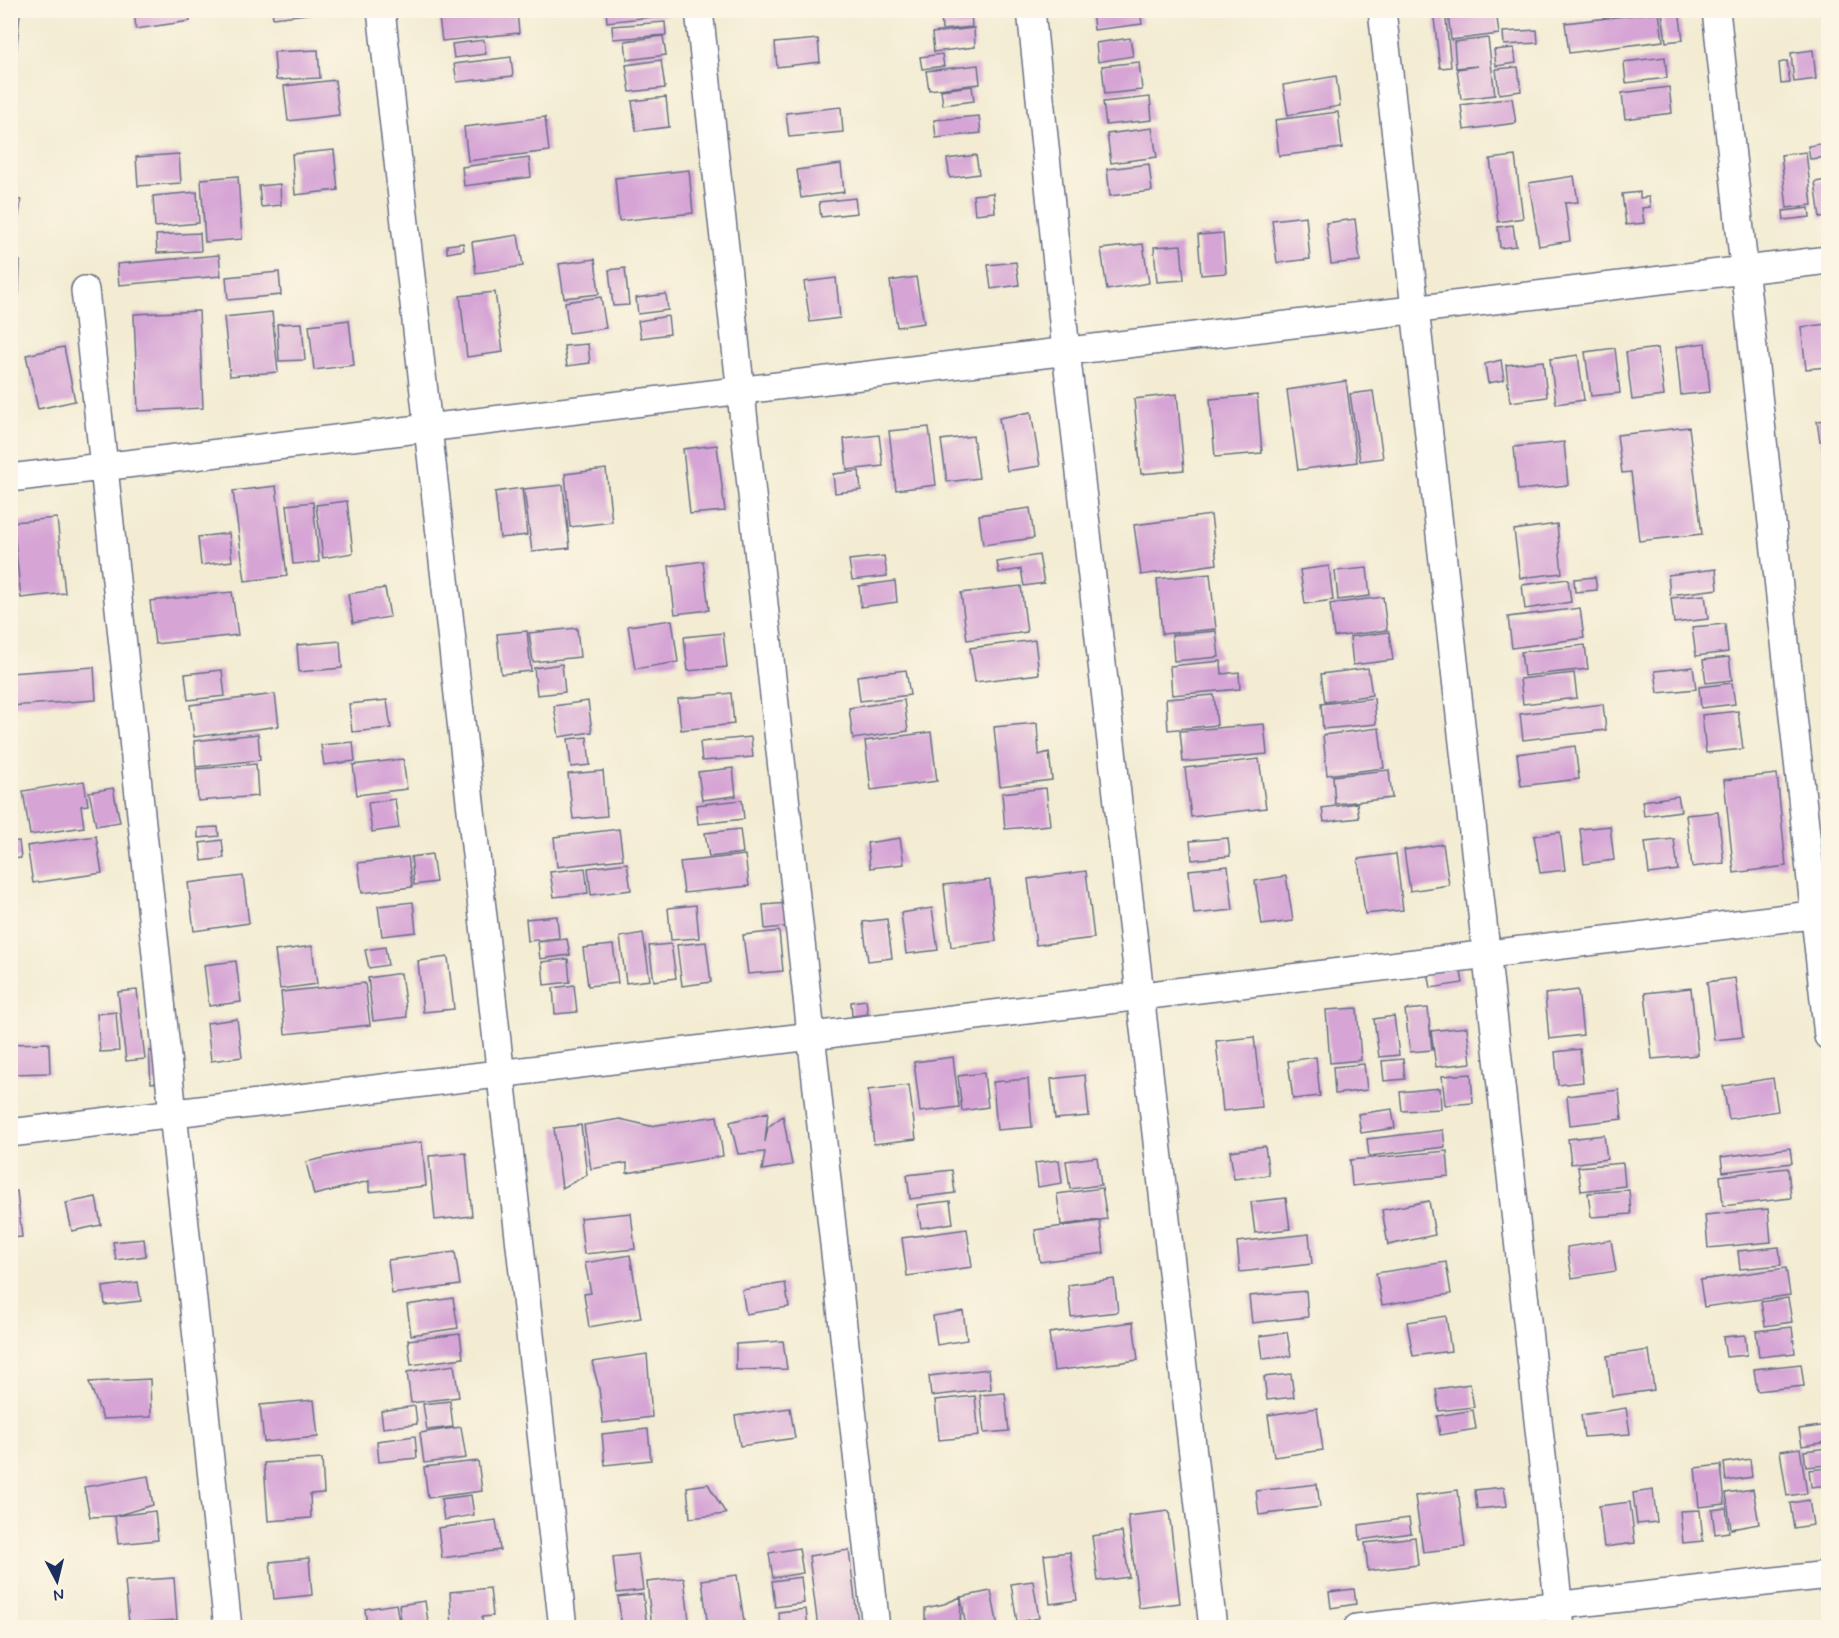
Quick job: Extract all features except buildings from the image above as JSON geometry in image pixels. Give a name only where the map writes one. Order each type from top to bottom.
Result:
[{"type":"street","points":[[381,10],[563,1628]]},
{"type":"street","points":[[699,10],[876,1628]]},
{"type":"street","points":[[1031,10],[1066,351],[1213,1628]]},
{"type":"street","points":[[1382,10],[1560,1616]]},
{"type":"street","points":[[1716,10],[1822,914],[1828,1036]]},
{"type":"street","points":[[10,478],[1828,260]]},
{"type":"street","points":[[85,290],[228,1628]]},
{"type":"street","points":[[10,1133],[1822,914]]},
{"type":"street","points":[[1357,1628],[1560,1616],[1828,1575]]}]
